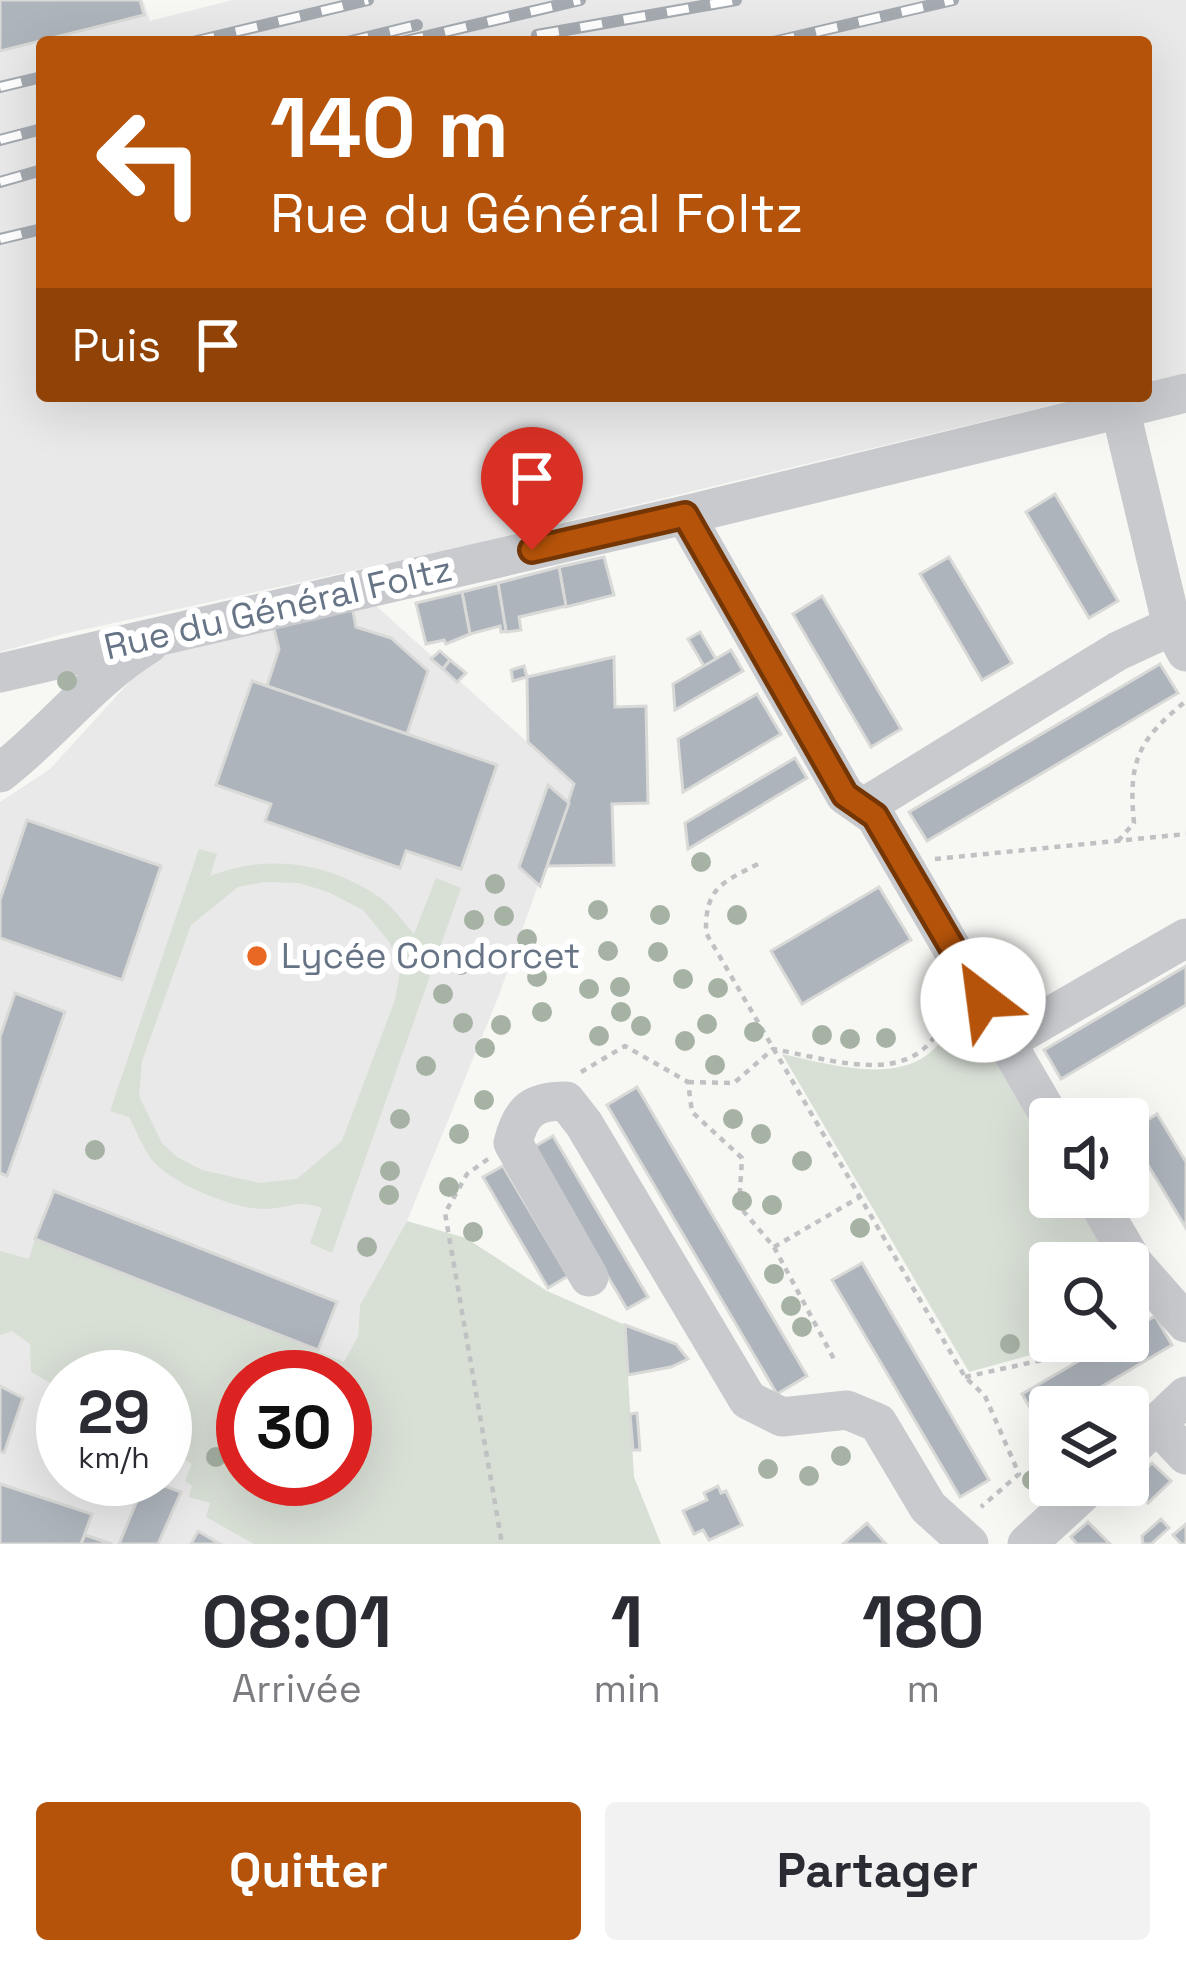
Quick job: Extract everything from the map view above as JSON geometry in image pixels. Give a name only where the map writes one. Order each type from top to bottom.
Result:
[{"type":"street","name":"Rue du Général Foltz","points":[[1152,401],[1186,393]]},
{"type":"street","name":"Rue du Général Foltz","points":[[0,673],[685,515],[1146,402]]},
{"type":"street","points":[[864,807],[1118,651],[1179,639],[1120,408]]},
{"type":"street","points":[[685,515],[834,777],[845,795],[875,816],[1039,1098]]},
{"type":"street","points":[[0,772],[133,654],[164,635]]},
{"type":"street","points":[[1007,1041],[1186,938]]},
{"type":"street","points":[[589,1277],[513,1143],[529,1109],[543,1101],[566,1101],[584,1124],[748,1400],[782,1417],[847,1410],[878,1423],[928,1507],[961,1538]]},
{"type":"street","points":[[1107,1218],[1134,1264],[1186,1323]]},
{"type":"street","points":[[1149,1431],[1186,1396]]},
{"type":"street","points":[[1157,1424],[1186,1455]]},
{"type":"street","points":[[1027,1544],[1068,1506]]},
{"type":"path","points":[[1118,841],[1134,823],[1133,768],[1141,745],[1186,701]]},
{"type":"path","points":[[898,854],[917,841],[932,860],[1186,834]]},
{"type":"path","points":[[758,864],[714,890],[705,908],[706,933],[965,1377],[985,1396],[1019,1474],[961,1538]]},
{"type":"path","points":[[773,1048],[866,1065],[904,1061],[923,1053],[941,1031],[959,959]]},
{"type":"path","points":[[543,1101],[555,1088],[625,1046],[688,1082],[734,1083],[773,1048]]},
{"type":"path","points":[[688,1082],[692,1112],[742,1158],[739,1206],[774,1247],[835,1360]]},
{"type":"path","points":[[502,1544],[445,1214],[466,1174],[513,1143]]},
{"type":"path","points":[[774,1247],[860,1197]]},
{"type":"path","points":[[965,1377],[1034,1362]]},
{"type":"shaded area","points":[[0,0],[143,0],[150,21],[233,0],[1186,0],[1186,373],[1152,382],[1152,36],[36,36],[36,402],[1065,402],[0,652]]},
{"type":"shaded area","name":"Lycée Condorcet","points":[[375,605],[574,784],[499,995],[407,1221],[360,1305],[358,1336],[351,1350],[216,1350],[216,1506],[287,1506],[350,1544],[0,1544],[0,802],[50,769],[144,666],[175,648]]},
{"type":"shaded area","points":[[199,849],[217,854],[210,876],[277,863],[341,877],[382,899],[414,934],[436,878],[461,888],[332,1253],[310,1243],[322,1208],[300,1204],[253,1208],[205,1194],[161,1169],[129,1117],[110,1111]],"holes":[[[299,883],[363,910],[390,943],[400,972],[395,1000],[342,1141],[297,1179],[259,1183],[202,1170],[162,1143],[139,1096],[142,1061],[191,925],[238,887]]]},
{"type":"shaded area","points":[[957,997],[1029,1119],[1029,1218],[1087,1218],[1102,1242],[1029,1242],[1029,1356],[969,1372],[782,1054],[848,1067],[894,1068],[932,1051],[946,1033]]},
{"type":"shaded area","points":[[407,1221],[466,1238],[547,1291],[625,1325],[634,1477],[661,1544],[254,1544],[206,1517],[210,1503],[192,1498],[192,1350],[36,1350],[36,1375],[31,1372],[30,1344],[12,1331],[0,1335],[0,1251],[29,1259],[35,1239],[314,1350],[216,1350],[216,1506],[372,1506],[372,1350],[350,1350],[358,1336],[360,1305]]},
{"type":"building","points":[[0,0],[140,0],[144,15],[60,36],[36,36],[36,42],[0,51]]},
{"type":"building","points":[[1055,494],[1118,601],[1089,618],[1026,512]]},
{"type":"building","points":[[604,557],[614,595],[566,607],[559,567]]},
{"type":"building","points":[[949,557],[1012,663],[982,680],[920,574]]},
{"type":"building","points":[[559,567],[566,606],[519,617],[521,630],[506,632],[498,583]]},
{"type":"building","points":[[498,583],[506,631],[501,632],[500,626],[470,634],[462,592]]},
{"type":"building","points":[[462,592],[470,634],[446,644],[444,640],[426,644],[416,603]]},
{"type":"building","points":[[822,596],[901,729],[871,747],[793,614]]},
{"type":"building","points":[[352,606],[356,627],[391,638],[428,671],[407,734],[267,686],[279,649],[273,625]]},
{"type":"building","points":[[700,632],[716,659],[704,666],[688,639]]},
{"type":"building","points":[[731,650],[743,671],[675,710],[673,684]]},
{"type":"building","points":[[440,651],[450,660],[443,669],[431,659]]},
{"type":"building","points":[[614,657],[615,707],[646,706],[648,803],[612,804],[614,865],[547,866],[574,784],[528,742],[527,677]]},
{"type":"building","points":[[450,660],[466,673],[457,682],[443,669]]},
{"type":"building","points":[[1160,664],[1178,693],[927,841],[909,812]]},
{"type":"building","points":[[524,666],[527,677],[513,681],[511,670]]},
{"type":"building","points":[[252,681],[497,765],[461,869],[406,851],[400,868],[265,821],[271,804],[216,785]]},
{"type":"building","points":[[757,694],[781,734],[683,792],[678,739]]},
{"type":"building","points":[[795,758],[807,778],[688,849],[685,823]]},
{"type":"building","points":[[548,785],[569,803],[540,886],[519,867]]},
{"type":"building","points":[[27,820],[161,866],[122,980],[0,938],[0,900]]},
{"type":"building","points":[[879,887],[911,940],[802,1004],[771,951]]},
{"type":"building","points":[[1186,966],[1186,1005],[1061,1079],[1044,1050]]},
{"type":"building","points":[[15,993],[65,1012],[7,1176],[0,1173],[0,1037]]},
{"type":"building","points":[[637,1087],[807,1376],[777,1394],[607,1105]]},
{"type":"building","points":[[1157,1114],[1186,1162],[1186,1228],[1149,1167],[1149,1119]]},
{"type":"building","points":[[553,1136],[648,1297],[627,1309],[532,1148]]},
{"type":"building","points":[[503,1166],[568,1276],[548,1288],[483,1177]]},
{"type":"building","points":[[54,1191],[337,1302],[318,1350],[35,1239]]},
{"type":"building","points":[[862,1263],[989,1480],[960,1497],[832,1280]]},
{"type":"building","points":[[1155,1316],[1172,1345],[1149,1359],[1149,1320]]},
{"type":"building","points":[[625,1325],[676,1344],[688,1359],[628,1375]]},
{"type":"building","points":[[1077,1362],[1143,1362],[1103,1386],[1036,1386]]},
{"type":"building","points":[[0,1386],[23,1398],[4,1453],[0,1451]]},
{"type":"building","points":[[637,1413],[640,1450],[633,1450],[630,1414]]},
{"type":"building","points":[[1152,1463],[1171,1481],[1149,1502]]},
{"type":"building","points":[[0,1484],[36,1496],[36,1506],[67,1506],[92,1514],[81,1544],[0,1544]]},
{"type":"building","points":[[718,1486],[721,1493],[726,1491],[742,1525],[709,1540],[703,1530],[694,1534],[683,1511],[707,1500],[704,1493]]},
{"type":"building","points":[[135,1506],[175,1506],[158,1544],[119,1544]]},
{"type":"building","points":[[1161,1519],[1169,1528],[1151,1544],[1143,1544],[1142,1536]]},
{"type":"building","points":[[1088,1522],[1110,1544],[1077,1544],[1071,1537]]},
{"type":"building","points":[[867,1523],[886,1544],[843,1544]]},
{"type":"building","points":[[1186,1524],[1186,1544],[1181,1544],[1173,1535]]},
{"type":"building","points":[[198,1531],[220,1544],[191,1544]]},
{"type":"building","points":[[85,1535],[112,1544],[81,1544]]},
{"type":"railway","points":[[218,36],[368,0]]},
{"type":"railway","points":[[427,36],[580,0]]},
{"type":"railway","points":[[537,35],[736,0]]},
{"type":"railway","points":[[799,36],[953,0]]},
{"type":"railway","points":[[372,36],[417,25]]},
{"type":"railway","points":[[0,87],[36,78]]},
{"type":"railway","points":[[0,140],[36,131]]},
{"type":"railway","points":[[0,182],[36,172]]},
{"type":"railway","points":[[0,239],[36,230]]},
{"type":"place","name":"Lycée Condorcet","points":[[257,956]]},
{"type":"route","points":[[532,550],[685,515],[845,795],[875,816],[983,1000]]}]
